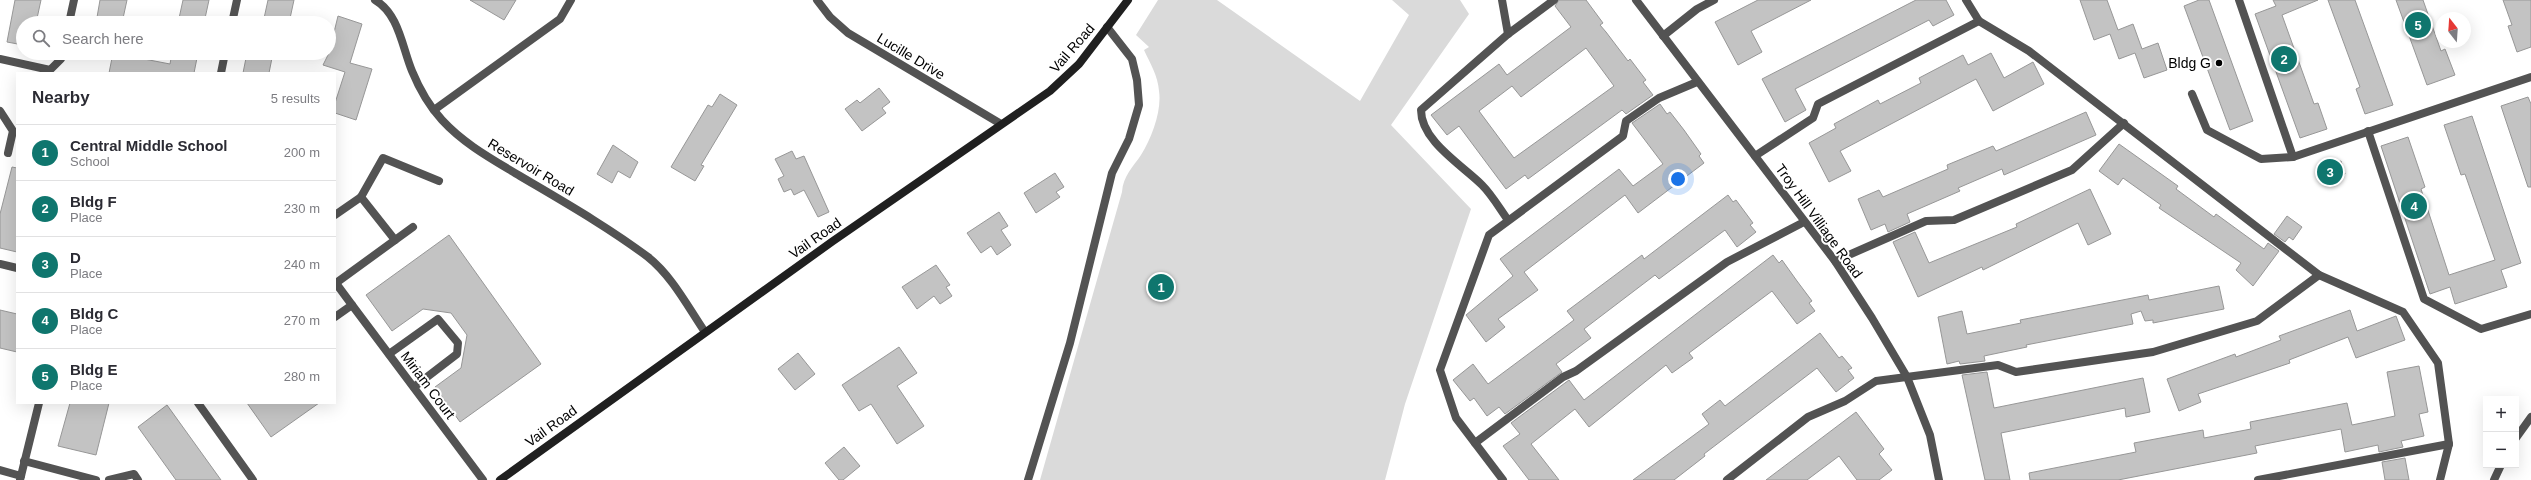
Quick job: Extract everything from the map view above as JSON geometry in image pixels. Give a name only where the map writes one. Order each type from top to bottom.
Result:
[{"type":"street","points":[[71,16],[74,0]]},
{"type":"street","points":[[234,16],[237,0]]},
{"type":"street","points":[[434,110],[560,19],[571,0]]},
{"type":"street","name":"Lucille Drive","points":[[817,0],[830,17],[848,33],[1001,124]]},
{"type":"street","name":"Vail Road","points":[[500,480],[705,332],[1050,91],[1079,64],[1128,0]]},
{"type":"street","points":[[1502,0],[1508,34]]},
{"type":"street","points":[[1508,220],[1484,186],[1435,142],[1421,122],[1421,110],[1508,34],[1554,0]]},
{"type":"street","name":"Troy Hill Villiage Road","points":[[1636,0],[1697,82],[1835,261],[1907,377],[1930,435],[1939,480]]},
{"type":"street","points":[[1663,36],[1697,9],[1714,0]]},
{"type":"street","points":[[1966,0],[1979,22],[2029,51],[2319,275],[2403,312],[2438,363],[2449,444],[2440,480]]},
{"type":"street","points":[[2239,0],[2293,157]]},
{"type":"street","name":"Reservoir Road","points":[[380,1],[399,29],[412,72],[434,110],[463,141],[591,218],[649,258],[679,291],[705,332]]},
{"type":"street","points":[[1755,156],[1813,118],[1818,104],[1979,22]]},
{"type":"street","points":[[1028,480],[1070,343],[1112,173],[1129,140],[1139,105],[1138,80],[1132,59],[1107,27]]},
{"type":"street","points":[[0,58],[50,70],[61,60]]},
{"type":"street","points":[[220,72],[223,60]]},
{"type":"street","points":[[2192,94],[2207,130],[2261,159],[2293,157],[2531,77]]},
{"type":"street","points":[[1503,480],[1456,418],[1440,370],[1488,235],[1623,136],[1626,121],[1659,98],[1697,82]]},
{"type":"street","points":[[0,111],[13,131],[8,153]]},
{"type":"street","points":[[1835,261],[1926,221],[1954,220],[2072,170],[2124,123]]},
{"type":"street","points":[[2368,131],[2424,300],[2481,329],[2531,314]]},
{"type":"street","points":[[336,215],[361,197],[383,158],[439,181]]},
{"type":"street","points":[[361,197],[395,240]]},
{"type":"street","points":[[1475,443],[1563,377],[1576,371],[1727,262],[1804,222]]},
{"type":"street","points":[[336,282],[413,227]]},
{"type":"street","points":[[0,264],[16,268]]},
{"type":"street","points":[[1727,480],[1808,417],[1845,401],[1876,381],[1998,365],[2016,372],[2153,352],[2257,321],[2319,275]]},
{"type":"street","name":"Miriam Court","points":[[336,282],[483,480]]},
{"type":"street","points":[[336,316],[352,305]]},
{"type":"street","points":[[389,354],[438,319],[458,343],[457,354],[414,387]]},
{"type":"street","points":[[0,470],[20,478],[39,404]]},
{"type":"street","points":[[199,404],[253,480]]},
{"type":"street","points":[[2519,434],[2531,417]]},
{"type":"street","points":[[2258,480],[2449,444]]},
{"type":"street","points":[[24,461],[96,480]]},
{"type":"street","points":[[2494,480],[2500,468]]},
{"type":"street","points":[[109,480],[134,474],[138,480]]},
{"type":"shaded area","points":[[1158,0],[1217,0],[1360,101],[1409,15],[1392,0],[1460,0],[1469,14],[1391,125],[1471,209],[1405,404],[1385,480],[1040,480],[1124,181],[1145,148],[1158,115],[1160,99],[1157,80],[1144,50],[1149,47],[1136,35]]},
{"type":"building","points":[[15,0],[41,0],[38,16],[16,16],[16,44],[7,42]]},
{"type":"building","points":[[100,0],[127,0],[124,16],[97,16]]},
{"type":"building","points":[[183,0],[209,0],[206,16],[180,16]]},
{"type":"building","points":[[268,0],[294,0],[291,16],[265,16]]},
{"type":"building","points":[[470,0],[516,0],[504,20]]},
{"type":"building","points":[[1559,0],[1586,0],[1603,23],[1600,25],[1628,61],[1630,59],[1646,80],[1643,82],[1653,95],[1626,114],[1622,110],[1528,179],[1525,175],[1506,189],[1459,126],[1447,135],[1431,115],[1499,64],[1507,75],[1571,27],[1555,6]],"holes":[[[1586,48],[1614,86],[1514,158],[1479,111],[1512,86],[1521,97]]]},
{"type":"building","points":[[1758,0],[1811,0],[1751,31],[1762,52],[1738,65],[1715,22]]},
{"type":"building","points":[[1916,0],[1946,0],[1954,15],[1933,26],[1929,20],[1795,89],[1806,110],[1785,122],[1762,79]]},
{"type":"building","name":"Bldg G","points":[[2080,0],[2107,0],[2118,30],[2133,24],[2142,49],[2158,43],[2167,70],[2144,78],[2135,53],[2119,59],[2110,34],[2094,40]]},
{"type":"building","name":"Bldg G","points":[[2199,0],[2209,0],[2253,121],[2230,130],[2184,6]]},
{"type":"building","points":[[2273,0],[2318,0],[2282,15],[2314,104],[2318,103],[2327,129],[2300,138],[2255,14],[2276,6]]},
{"type":"building","points":[[2328,0],[2355,0],[2393,105],[2365,114],[2356,89],[2360,87]]},
{"type":"building","points":[[2396,0],[2423,0],[2435,34],[2435,48],[2440,48],[2441,51],[2445,49],[2455,75],[2427,85]]},
{"type":"building","points":[[2503,0],[2531,0],[2531,47],[2517,52],[2508,26],[2512,25]]},
{"type":"building","points":[[338,16],[362,24],[350,63],[372,69],[356,120],[336,113],[336,100],[345,72],[323,65],[326,60],[336,60],[336,24]]},
{"type":"building","points":[[1991,53],[2004,78],[2033,62],[2044,84],[1993,111],[1976,79],[1840,151],[1851,171],[1829,182],[1809,143],[1836,128],[1834,124],[1878,100],[1880,104],[1921,83],[1919,78],[1963,55],[1968,65]]},
{"type":"building","points":[[112,60],[149,60],[170,64],[171,60],[197,60],[194,72],[109,72]]},
{"type":"building","points":[[246,60],[272,60],[269,72],[243,72]]},
{"type":"building","points":[[879,88],[890,102],[882,108],[886,113],[862,131],[845,109],[857,100],[860,103]]},
{"type":"building","points":[[720,94],[737,105],[701,165],[704,166],[695,181],[671,167],[708,105],[712,107]]},
{"type":"building","points":[[2528,97],[2531,104],[2531,187],[2528,187],[2501,106]]},
{"type":"building","points":[[1660,104],[1667,114],[1670,112],[1684,130],[1701,154],[1699,156],[1704,163],[1638,213],[1625,195],[1524,272],[1538,290],[1498,319],[1505,327],[1486,342],[1466,315],[1513,276],[1500,259],[1619,169],[1633,186],[1663,164],[1632,123]]},
{"type":"building","points":[[2086,112],[2096,135],[2004,175],[2002,169],[1958,188],[1960,191],[1907,214],[1910,222],[1888,232],[1885,224],[1871,230],[1858,199],[1879,190],[1883,197],[1948,169],[1947,165],[1993,146],[1996,151]]},
{"type":"building","points":[[2472,116],[2521,263],[2501,270],[2507,287],[2455,304],[2450,287],[2430,294],[2381,146],[2408,137],[2425,187],[2421,189],[2449,275],[2495,260],[2465,174],[2461,175],[2444,125]]},
{"type":"building","points":[[2119,144],[2178,186],[2176,189],[2214,217],[2216,214],[2264,249],[2268,243],[2279,251],[2253,286],[2236,270],[2241,263],[2159,208],[2161,205],[2123,178],[2118,185],[2099,171]]},
{"type":"building","points":[[613,145],[638,162],[630,178],[618,171],[612,183],[597,174]]},
{"type":"building","points":[[792,151],[796,159],[804,156],[829,212],[818,217],[804,190],[794,195],[791,189],[784,192],[778,179],[784,176],[775,159]]},
{"type":"building","points":[[2341,161],[2345,174],[2331,179],[2327,165]]},
{"type":"building","points":[[12,167],[16,168],[16,252],[0,248],[0,214]]},
{"type":"building","points":[[1055,173],[1064,187],[1056,192],[1060,197],[1036,213],[1024,193]]},
{"type":"building","points":[[2090,189],[2111,234],[2088,245],[2078,223],[1983,270],[1982,267],[1918,297],[1893,242],[1915,232],[1929,263],[2017,227],[2016,224]]},
{"type":"building","points":[[1728,195],[1733,202],[1736,200],[1753,223],[1750,225],[1756,232],[1737,247],[1725,230],[1659,279],[1655,275],[1584,329],[1591,338],[1556,364],[1562,372],[1505,414],[1499,407],[1487,416],[1474,398],[1470,401],[1453,380],[1473,364],[1488,384],[1574,320],[1567,311],[1642,255],[1644,259]]},
{"type":"building","points":[[999,212],[1008,226],[1001,230],[1011,245],[997,255],[991,246],[981,253],[967,233]]},
{"type":"building","points":[[2287,216],[2302,227],[2293,240],[2289,237],[2285,242],[2274,234]]},
{"type":"building","points":[[449,235],[541,364],[460,422],[435,387],[461,368],[467,335],[451,313],[423,309],[392,331],[366,295]]},
{"type":"building","points":[[1773,255],[1779,263],[1782,260],[1812,301],[1809,303],[1815,311],[1797,324],[1772,291],[1689,353],[1693,358],[1672,373],[1666,365],[1589,427],[1575,409],[1531,444],[1559,480],[1529,480],[1503,446],[1520,434],[1511,423],[1569,380],[1584,400]]},
{"type":"building","points":[[936,265],[950,285],[946,287],[952,296],[940,304],[934,296],[917,309],[902,287]]},
{"type":"building","points":[[2219,286],[2224,309],[2153,323],[2153,320],[2145,321],[2141,311],[2131,314],[2133,324],[2026,345],[2027,347],[1984,356],[1985,361],[1960,364],[1959,361],[1947,364],[1938,317],[1962,311],[1967,334],[2021,323],[2020,320],[2148,295],[2149,300]]},
{"type":"building","points":[[0,310],[16,314],[16,352],[0,348]]},
{"type":"building","points":[[2350,310],[2357,331],[2396,316],[2405,340],[2356,358],[2348,337],[2289,360],[2290,363],[2198,394],[2201,402],[2179,411],[2167,379],[2235,354],[2236,357],[2281,340],[2279,336]]},
{"type":"building","points":[[1820,333],[1839,358],[1842,356],[1852,368],[1848,370],[1854,378],[1836,392],[1817,368],[1704,454],[1705,456],[1674,480],[1633,480],[1709,424],[1702,414],[1720,400],[1725,406]]},
{"type":"building","points":[[899,347],[917,373],[897,386],[924,426],[897,444],[871,404],[859,411],[842,385]]},
{"type":"building","points":[[798,353],[815,374],[795,390],[778,369]]},
{"type":"building","points":[[2419,366],[2428,412],[2419,414],[2424,436],[2401,441],[2403,447],[2379,452],[2378,445],[2345,452],[2341,429],[2255,446],[2257,453],[2118,480],[2030,480],[2029,473],[2136,452],[2134,443],[2203,430],[2204,438],[2251,429],[2250,422],[2347,403],[2352,425],[2395,416],[2387,372]]},
{"type":"building","points":[[1987,372],[1994,408],[2143,378],[2150,412],[2126,417],[2125,408],[2001,433],[2010,480],[1985,480],[1962,375]]},
{"type":"building","points":[[70,404],[109,404],[96,455],[58,446]]},
{"type":"building","points":[[248,404],[318,404],[271,437]]},
{"type":"building","points":[[167,405],[221,480],[176,480],[138,427]]},
{"type":"building","points":[[1856,412],[1884,449],[1879,454],[1892,470],[1879,480],[1857,480],[1839,456],[1807,480],[1766,480]]},
{"type":"building","points":[[844,447],[860,466],[843,480],[839,480],[825,463]]},
{"type":"building","points":[[2405,458],[2409,480],[2385,480],[2382,462]]},
{"type":"place","name":"Bldg E","points":[[2418,25]]},
{"type":"place","name":"Bldg F","points":[[2284,59]]},
{"type":"place","name":"Bldg G","points":[[2219,63]]},
{"type":"place","name":"D","points":[[2330,172]]},
{"type":"place","name":"Bldg C","points":[[2414,206]]},
{"type":"place","name":"Central Middle School","points":[[1161,287]]}]
